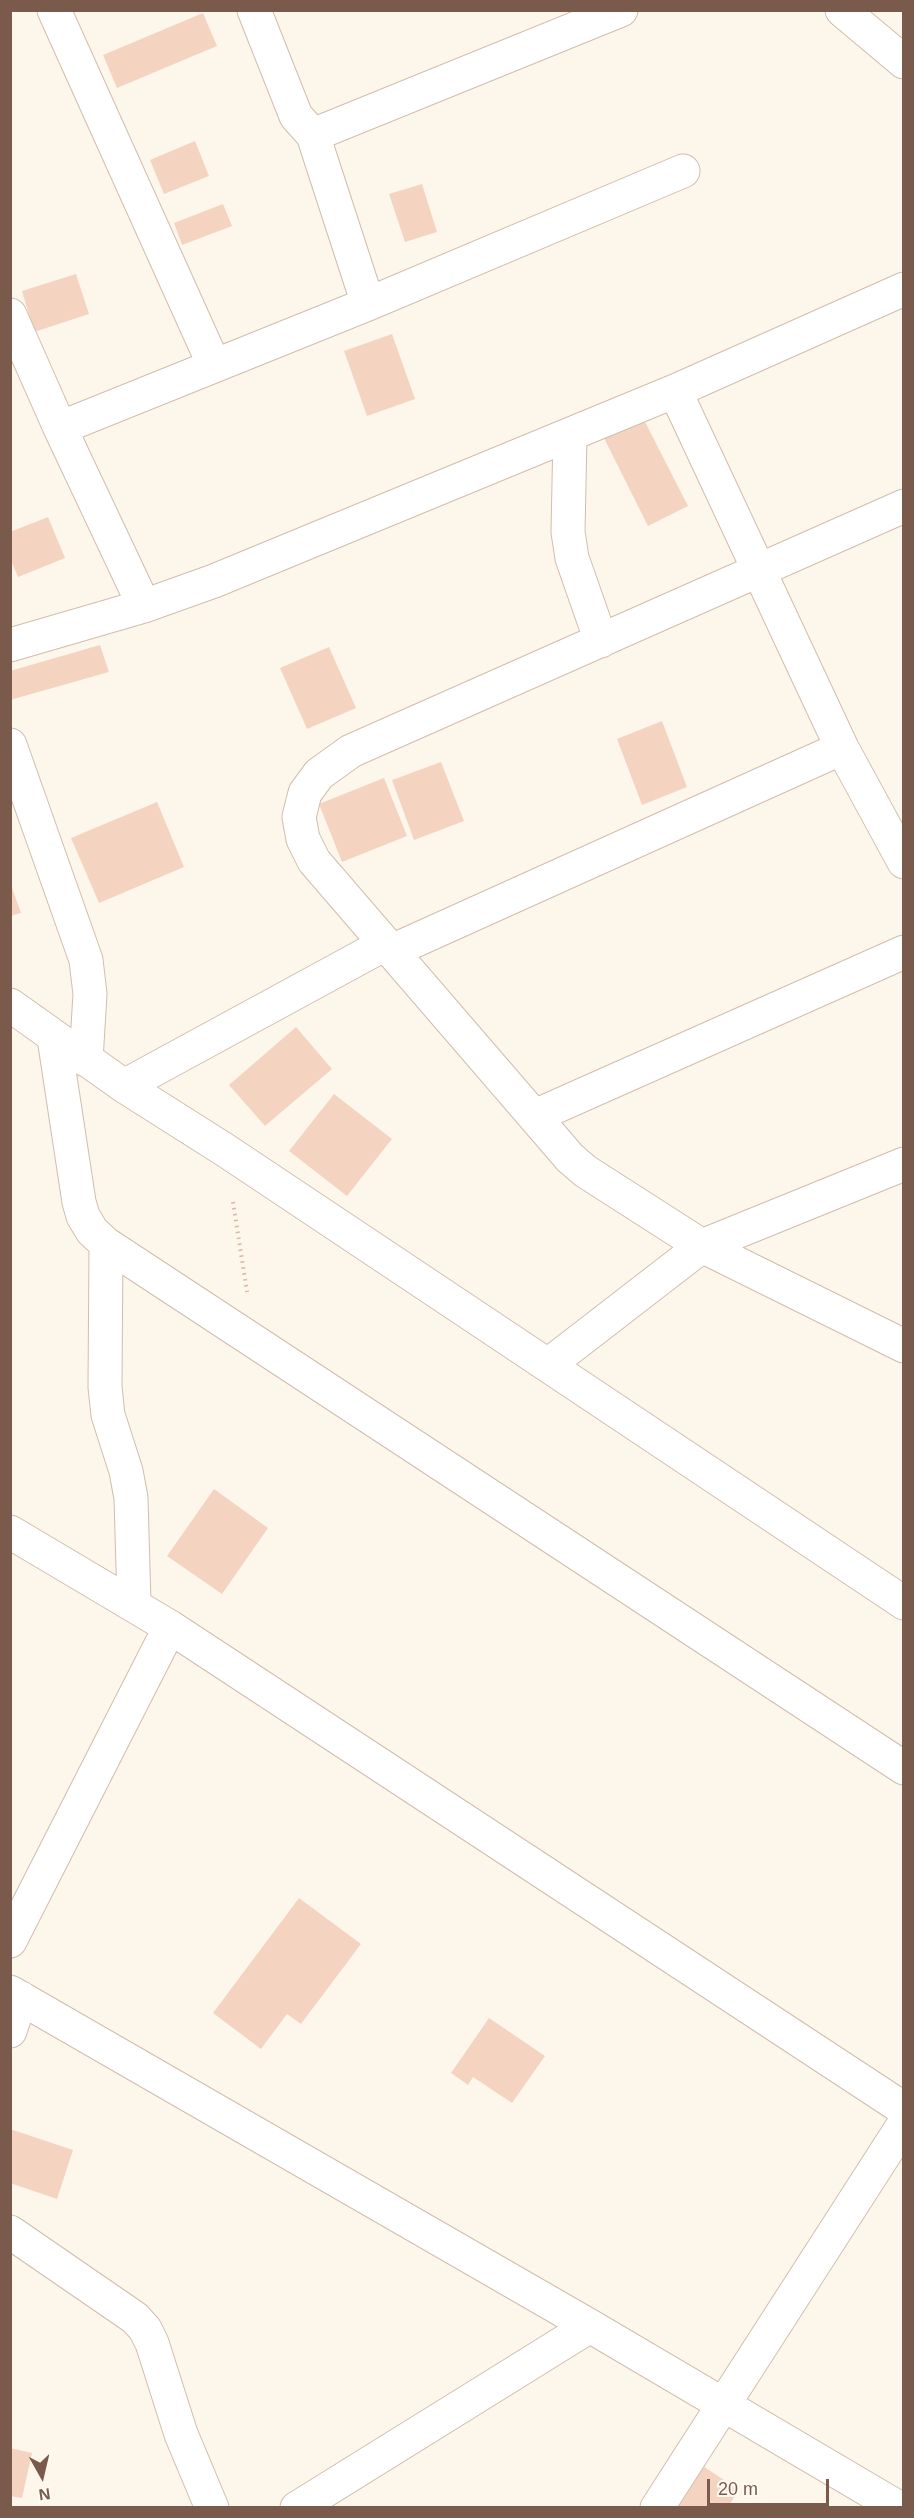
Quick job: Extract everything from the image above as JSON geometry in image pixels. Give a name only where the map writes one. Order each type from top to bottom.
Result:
[{"type":"street","points":[[54,10],[214,365]]},
{"type":"street","points":[[254,10],[296,116],[313,135],[368,304]]},
{"type":"street","points":[[313,135],[621,10]]},
{"type":"street","points":[[843,10],[903,62]]},
{"type":"street","points":[[60,428],[368,304],[683,171]]},
{"type":"street","points":[[10,645],[144,606],[214,581],[675,391],[903,289]]},
{"type":"street","points":[[10,315],[60,428],[144,606]]},
{"type":"street","points":[[675,391],[842,748],[903,862]]},
{"type":"street","points":[[570,435],[568,532],[572,558],[601,641]]},
{"type":"street","points":[[903,506],[351,751],[319,774],[305,793],[299,817],[303,839],[314,861],[570,1158],[585,1171],[702,1246],[903,1346]]},
{"type":"street","points":[[10,745],[86,960],[90,994],[86,1060]]},
{"type":"street","points":[[124,1086],[389,947],[842,748]]},
{"type":"street","points":[[535,1116],[903,952]]},
{"type":"street","points":[[10,1005],[124,1086],[225,1150],[549,1365],[903,1603]]},
{"type":"street","points":[[54,1038],[78,1202],[92,1231],[106,1244],[903,1768]]},
{"type":"street","points":[[549,1365],[702,1246],[903,1164]]},
{"type":"street","points":[[106,1244],[105,1387],[108,1415],[126,1471],[131,1498],[134,1604]]},
{"type":"street","points":[[10,1532],[170,1627],[903,2109]]},
{"type":"street","points":[[10,1941],[170,1627]]},
{"type":"street","points":[[10,2031],[16,1995],[724,2403],[899,2508]]},
{"type":"street","points":[[657,2508],[903,2124]]},
{"type":"street","points":[[10,2232],[135,2318],[145,2329],[152,2343],[181,2434],[212,2508]]},
{"type":"street","points":[[297,2508],[590,2326]]},
{"type":"path","points":[[225,1150],[254,1341]]},
{"type":"building","points":[[203,13],[217,46],[117,88],[103,55]]},
{"type":"building","points":[[195,141],[209,176],[164,194],[150,160]]},
{"type":"building","points":[[422,184],[437,232],[405,242],[389,194]]},
{"type":"building","points":[[223,204],[232,226],[182,245],[174,223]]},
{"type":"building","points":[[76,274],[89,314],[34,332],[22,291]]},
{"type":"building","points":[[392,334],[415,399],[367,416],[344,351]]},
{"type":"building","points":[[640,412],[688,506],[648,526],[601,432]]},
{"type":"building","points":[[48,517],[65,558],[18,577],[10,558],[10,532]]},
{"type":"building","points":[[100,645],[109,672],[10,700],[10,671]]},
{"type":"building","points":[[329,647],[356,708],[307,729],[280,668]]},
{"type":"building","points":[[662,721],[687,787],[642,805],[617,739]]},
{"type":"building","points":[[441,762],[464,821],[414,840],[392,780]]},
{"type":"building","points":[[384,778],[407,836],[342,862],[319,804]]},
{"type":"building","points":[[157,802],[184,867],[99,903],[71,838]]},
{"type":"building","points":[[10,882],[21,913],[10,916]]},
{"type":"building","points":[[296,1027],[332,1069],[265,1126],[229,1085]]},
{"type":"building","points":[[334,1094],[392,1139],[347,1196],[289,1151]]},
{"type":"building","points":[[214,1489],[268,1528],[222,1594],[167,1556]]},
{"type":"building","points":[[299,1898],[361,1944],[301,2024],[287,2014],[261,2049],[213,2013]]},
{"type":"building","points":[[489,2018],[545,2056],[512,2103],[473,2077],[468,2085],[451,2073]]},
{"type":"building","points":[[10,2129],[73,2150],[57,2199],[10,2183]]},
{"type":"building","points":[[10,2448],[32,2453],[22,2498],[10,2496]]},
{"type":"building","points":[[697,2462],[739,2490],[727,2508],[666,2508]]}]
